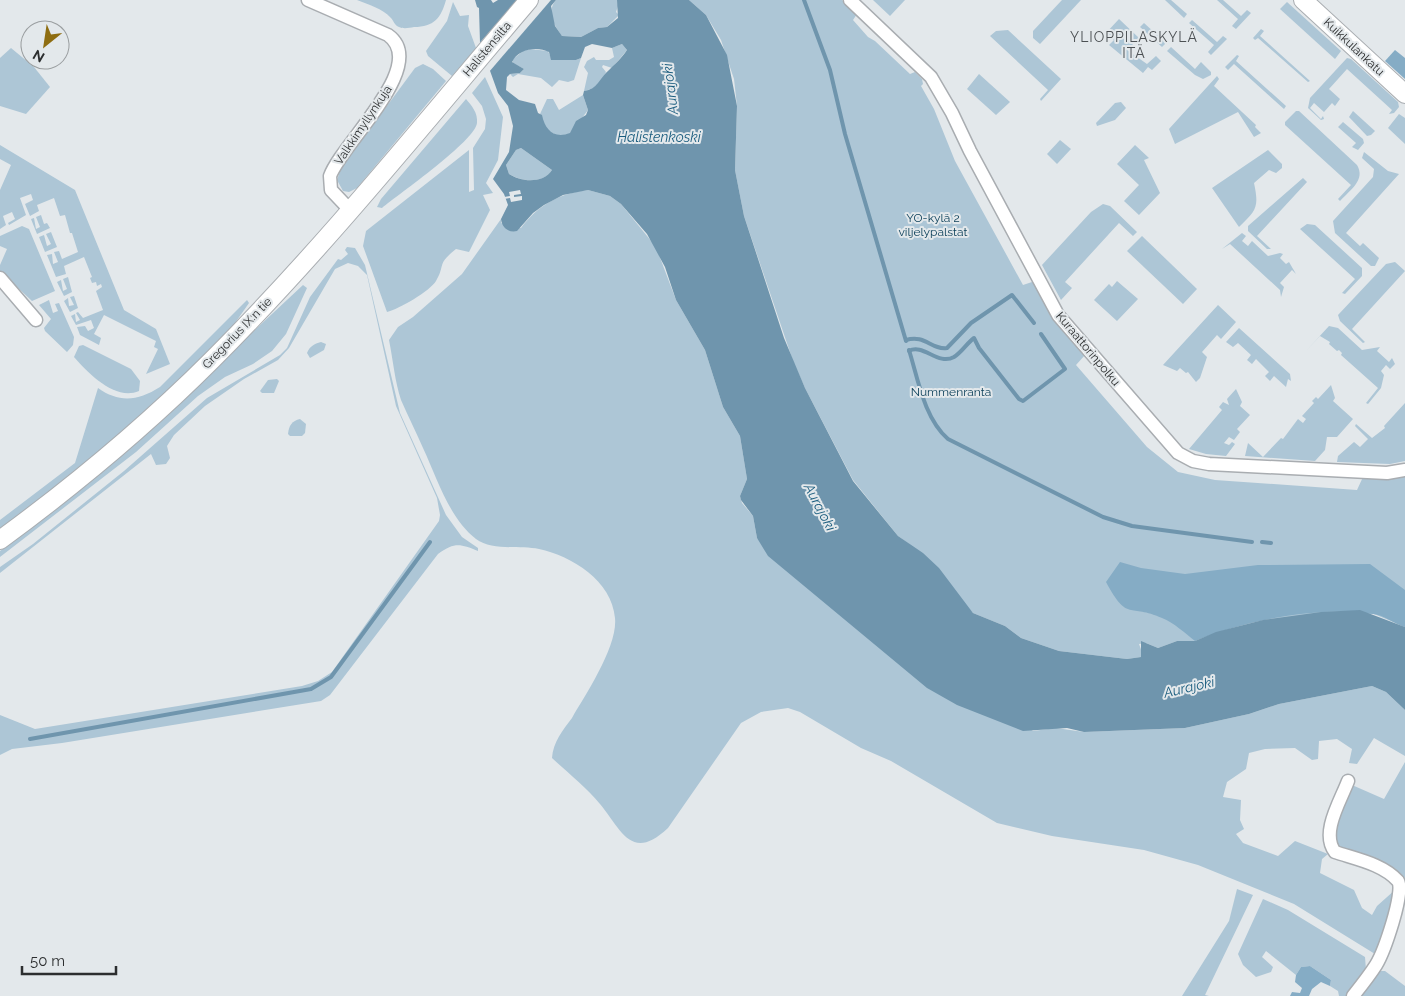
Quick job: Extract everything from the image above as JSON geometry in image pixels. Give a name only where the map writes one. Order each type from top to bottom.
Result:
[{"type":"street","name":"Valkkimyllynkuja","points":[[308,0],[388,35],[397,42],[401,57],[400,68],[391,84],[330,176],[331,190],[350,210]]},
{"type":"street","name":"Halistensilta","points":[[446,98],[529,0]]},
{"type":"street","name":"Kuraattorinpolku","points":[[850,0],[931,77],[952,113],[975,160],[1058,314],[1178,452],[1194,461],[1209,464],[1387,473],[1405,470]]},
{"type":"street","name":"Kuikkulankatu","points":[[1303,0],[1405,94]]},
{"type":"street","name":"Gregorius IX:n tie","points":[[0,540],[105,458],[183,388],[238,334],[350,210],[446,98]]},
{"type":"street","points":[[0,278],[36,320]]},
{"type":"street","points":[[1348,781],[1331,826],[1329,836],[1332,848],[1335,852],[1380,867],[1399,882],[1402,890],[1400,905],[1377,963],[1353,996]]},
{"type":"green space","points":[[357,0],[446,0],[442,12],[432,23],[421,27],[401,28],[384,12]]},
{"type":"green space","points":[[556,0],[617,0],[616,12],[619,15],[607,27],[598,28],[581,37],[562,36],[551,14]]},
{"type":"green space","name":"Nummenranta","points":[[689,0],[842,0],[857,14],[853,20],[868,37],[875,41],[910,74],[915,72],[922,79],[923,84],[921,86],[934,109],[955,161],[1023,285],[1035,281],[1085,355],[1076,365],[1147,447],[1178,472],[1215,480],[1357,490],[1363,477],[1405,475],[1405,627],[1374,614],[1263,620],[1216,632],[1195,641],[1177,641],[1158,648],[1146,643],[1139,644],[1142,652],[1141,657],[1127,659],[1059,651],[1021,638],[1005,626],[973,613],[909,544],[898,536],[853,480],[805,388],[793,361],[744,216],[735,170],[737,106],[734,79],[721,40],[706,15]]},
{"type":"green space","points":[[873,0],[905,0],[890,16]]},
{"type":"green space","points":[[1062,0],[1081,0],[1040,44],[1033,38],[1033,31]]},
{"type":"green space","points":[[1165,0],[1171,0],[1187,14],[1184,18]]},
{"type":"green space","points":[[1217,0],[1223,0],[1241,16],[1247,10],[1251,13],[1236,29],[1232,26],[1238,19]]},
{"type":"green space","points":[[453,2],[460,16],[469,15],[468,26],[476,48],[452,76],[428,56],[426,51],[447,21]]},
{"type":"green space","points":[[1287,2],[1341,51],[1335,59],[1280,9]]},
{"type":"green space","points":[[1119,19],[1139,38],[1127,50],[1147,64],[1156,56],[1161,61],[1152,70],[1148,67],[1143,73],[1109,45],[1114,40],[1106,33]]},
{"type":"green space","points":[[1192,20],[1217,42],[1223,36],[1227,39],[1211,55],[1208,52],[1214,45],[1189,23]]},
{"type":"green space","points":[[1144,23],[1166,43],[1162,47],[1140,27]]},
{"type":"green space","points":[[1261,29],[1264,31],[1260,36],[1310,81],[1308,82],[1258,38],[1255,40],[1253,38]]},
{"type":"green space","points":[[1008,30],[1061,79],[1041,101],[1040,99],[1048,90],[990,36],[996,31]]},
{"type":"green space","points":[[622,44],[627,50],[612,68],[603,65],[602,67],[606,72],[600,82],[592,89],[584,91],[588,73],[584,67],[587,61],[594,57],[596,60],[609,60],[614,57],[612,48]]},
{"type":"green space","points":[[1171,47],[1195,69],[1201,62],[1211,72],[1211,75],[1203,79],[1195,75],[1167,51]]},
{"type":"green space","points":[[11,48],[20,55],[20,70],[36,70],[50,87],[26,114],[0,106],[0,58]]},
{"type":"green space","points":[[530,49],[548,51],[552,60],[576,60],[581,58],[574,80],[568,82],[559,80],[552,87],[541,78],[518,74],[513,77],[510,74],[520,73],[524,69],[513,63],[512,60],[523,51]]},
{"type":"green space","points":[[1237,55],[1239,56],[1236,61],[1286,106],[1284,109],[1234,64],[1228,70],[1225,67]]},
{"type":"green space","points":[[1347,58],[1351,59],[1398,102],[1399,107],[1394,113],[1389,114],[1392,110],[1347,69],[1329,89],[1340,99],[1335,106],[1332,103],[1324,112],[1314,103],[1310,108],[1321,119],[1323,116],[1324,119],[1321,120],[1308,108],[1310,98]]},
{"type":"green space","points":[[423,64],[433,69],[446,81],[357,188],[349,192],[343,191],[337,180],[341,168],[415,68]]},
{"type":"green space","points":[[979,74],[1010,102],[996,115],[967,89]]},
{"type":"green space","points":[[1217,76],[1219,79],[1214,86],[1256,125],[1255,127],[1261,133],[1254,137],[1238,112],[1175,144],[1169,129]]},
{"type":"green space","points":[[485,77],[503,117],[498,160],[486,183],[493,193],[483,195],[490,210],[469,252],[456,249],[444,262],[433,285],[414,299],[387,312],[363,246],[366,231],[469,150],[469,192],[474,190],[473,148],[485,129],[486,119],[482,106],[472,93]]},
{"type":"green space","points":[[583,95],[588,110],[570,134],[558,136],[547,130],[540,114],[547,99],[553,99],[559,110]]},
{"type":"green space","points":[[466,99],[476,113],[477,123],[464,142],[382,208],[377,207],[381,199]]},
{"type":"green space","points":[[1121,102],[1126,108],[1115,120],[1097,126],[1096,123],[1115,103]]},
{"type":"green space","points":[[1296,111],[1299,111],[1357,165],[1360,175],[1358,180],[1340,201],[1338,199],[1351,185],[1285,125],[1285,122]]},
{"type":"green space","points":[[1353,111],[1375,131],[1371,135],[1367,136],[1349,117]]},
{"type":"green space","points":[[1399,114],[1405,118],[1405,144],[1388,128]]},
{"type":"green space","points":[[1343,122],[1363,139],[1364,143],[1358,150],[1352,147],[1356,143],[1338,127]]},
{"type":"green space","points":[[1060,140],[1071,149],[1057,164],[1047,154]]},
{"type":"green space","points":[[0,145],[75,190],[124,310],[156,329],[170,364],[146,374],[158,349],[154,347],[156,341],[104,315],[94,334],[101,338],[99,345],[80,335],[77,327],[85,326],[88,331],[94,328],[91,320],[76,325],[71,316],[75,314],[76,322],[80,320],[76,313],[78,312],[83,318],[103,310],[96,291],[102,287],[101,284],[97,286],[96,282],[92,283],[90,278],[92,277],[84,257],[64,266],[66,274],[56,277],[47,255],[52,254],[53,264],[58,262],[54,252],[59,251],[62,259],[78,252],[65,215],[60,216],[54,198],[37,205],[39,211],[30,216],[25,204],[33,200],[31,194],[20,198],[26,215],[9,225],[8,223],[15,219],[12,212],[3,216],[6,225],[0,229],[0,190],[11,165],[0,159]]},
{"type":"green space","points":[[1135,145],[1149,158],[1144,160],[1160,193],[1139,215],[1124,201],[1139,185],[1117,164]]},
{"type":"green space","points":[[521,148],[552,170],[548,175],[538,180],[526,180],[509,174],[506,165],[516,150]]},
{"type":"green space","points":[[1268,150],[1282,164],[1282,168],[1276,173],[1269,170],[1254,183],[1255,208],[1239,227],[1212,188]]},
{"type":"green space","points":[[1364,152],[1388,171],[1399,174],[1346,233],[1360,246],[1363,243],[1379,258],[1375,266],[1371,266],[1335,233],[1333,221],[1373,177],[1374,169],[1362,158]]},
{"type":"green space","points":[[1303,178],[1307,182],[1257,236],[1271,249],[1267,249],[1248,231],[1248,226]]},
{"type":"green space","points":[[588,190],[610,196],[621,204],[656,247],[676,300],[705,350],[723,407],[740,436],[747,479],[740,496],[742,503],[753,516],[757,538],[1033,731],[1056,728],[1084,732],[1185,728],[1249,714],[1279,704],[1372,686],[1386,692],[1405,710],[1405,756],[1374,738],[1357,764],[1349,763],[1352,749],[1337,739],[1319,741],[1318,759],[1312,760],[1295,748],[1265,749],[1249,753],[1246,769],[1227,782],[1223,797],[1241,800],[1240,820],[1244,829],[1236,834],[1243,843],[1278,856],[1295,841],[1328,854],[1322,859],[1320,873],[1354,890],[1362,908],[1372,915],[1377,906],[1396,889],[1399,896],[1375,954],[1294,904],[1198,865],[1144,850],[1052,836],[997,823],[891,761],[861,748],[800,712],[788,708],[761,712],[741,723],[668,828],[655,838],[645,843],[636,842],[621,832],[595,798],[552,758],[559,736],[585,696],[612,642],[615,618],[612,605],[598,582],[577,564],[552,552],[539,549],[483,543],[476,539],[458,520],[445,497],[401,400],[389,340],[398,327],[413,317],[462,274],[501,219],[501,223],[521,228],[535,213],[550,202],[568,194]]},
{"type":"green space","points":[[1103,204],[1110,206],[1137,232],[1133,236],[1119,223],[1065,282],[1072,288],[1061,300],[1042,265],[1091,212]]},
{"type":"green space","points":[[41,215],[44,224],[47,223],[50,228],[37,234],[31,219],[34,218],[36,229],[40,227],[36,217]]},
{"type":"green space","points":[[1307,224],[1315,225],[1362,268],[1362,276],[1345,294],[1342,293],[1355,279],[1300,229]]},
{"type":"green space","points":[[22,226],[29,229],[55,291],[32,301],[0,271],[0,265],[7,249],[0,246],[0,236]]},
{"type":"green space","points":[[51,232],[57,247],[45,252],[39,237],[44,235],[47,246],[51,244],[46,234]]},
{"type":"green space","points":[[1242,233],[1246,236],[1242,241],[1248,246],[1252,241],[1268,256],[1280,253],[1283,254],[1280,258],[1286,264],[1289,262],[1296,274],[1292,270],[1280,283],[1284,287],[1281,297],[1280,290],[1230,244],[1222,249]]},
{"type":"green space","points":[[1142,236],[1197,289],[1183,304],[1127,251]]},
{"type":"green space","points":[[347,247],[355,248],[365,265],[400,413],[446,515],[462,537],[478,548],[478,551],[458,545],[449,547],[438,554],[330,695],[321,701],[62,743],[12,749],[0,755],[0,715],[35,729],[302,686],[318,681],[332,672],[439,521],[440,515],[437,498],[396,406],[367,275],[358,266],[348,263],[335,269],[289,348],[278,360],[244,379],[205,406],[174,435],[167,446],[170,458],[166,464],[156,465],[151,454],[0,573],[0,567],[33,544],[124,471],[207,398],[280,355],[287,348],[310,297],[338,259],[341,260],[348,254],[345,250]]},
{"type":"green space","points":[[1395,262],[1405,271],[1352,329],[1365,342],[1363,343],[1340,321],[1338,315],[1386,264]]},
{"type":"green space","points":[[68,277],[72,292],[64,296],[57,282],[61,280],[63,291],[67,289],[63,279]]},
{"type":"green space","points":[[1117,281],[1138,299],[1117,321],[1094,300],[1109,284],[1112,287]]},
{"type":"green space","points":[[303,285],[307,288],[286,334],[272,351],[253,364],[225,377],[198,396],[136,452],[0,557],[0,551],[80,490],[131,446]]},
{"type":"green space","points":[[74,296],[78,308],[70,312],[64,301],[68,298],[69,306],[74,305],[70,297]]},
{"type":"green space","points":[[49,300],[53,313],[58,311],[55,304],[59,303],[74,337],[73,345],[67,352],[45,331],[44,328],[51,319],[39,305]]},
{"type":"green space","points":[[247,300],[249,303],[228,333],[168,391],[84,466],[0,530],[0,520],[75,463],[98,388],[121,398],[136,397],[152,392],[160,387]]},
{"type":"green space","points":[[1218,305],[1236,322],[1221,339],[1217,335],[1202,352],[1207,357],[1200,378],[1196,382],[1188,372],[1186,373],[1180,368],[1177,371],[1163,365]]},
{"type":"green space","points":[[1329,326],[1338,328],[1362,350],[1380,347],[1377,351],[1389,362],[1392,358],[1395,364],[1390,369],[1386,365],[1381,371],[1384,375],[1381,388],[1368,404],[1366,403],[1378,388],[1341,355],[1342,353],[1339,350],[1337,351],[1329,344],[1330,342],[1320,336],[1306,351]]},
{"type":"green space","points":[[1239,328],[1290,374],[1291,381],[1288,379],[1286,387],[1274,376],[1270,381],[1265,376],[1269,372],[1256,359],[1252,364],[1247,360],[1251,355],[1238,343],[1233,347],[1226,342]]},
{"type":"green space","points":[[321,342],[326,344],[324,350],[310,358],[307,353],[309,349]]},
{"type":"green space","points":[[83,345],[131,369],[140,381],[139,391],[121,392],[112,389],[95,378],[74,357],[79,346]]},
{"type":"green space","points":[[277,379],[279,381],[274,393],[262,393],[260,391],[268,380]]},
{"type":"green space","points":[[1331,385],[1335,398],[1333,401],[1353,419],[1337,437],[1327,437],[1325,450],[1315,461],[1245,456],[1248,443],[1263,457],[1281,438],[1283,439],[1298,419],[1303,423],[1306,419],[1302,416],[1314,403],[1312,401],[1316,397],[1318,399]]},
{"type":"green space","points":[[1236,389],[1242,402],[1240,406],[1250,415],[1237,429],[1240,432],[1234,440],[1229,437],[1224,443],[1229,445],[1232,442],[1235,444],[1226,456],[1206,454],[1189,449],[1222,410],[1219,407],[1223,402],[1229,405],[1227,399]]},
{"type":"green space","points":[[1405,403],[1405,461],[1390,464],[1337,462],[1338,456],[1354,442],[1360,447],[1368,439],[1355,426],[1356,424],[1372,438],[1385,428],[1384,426]]},
{"type":"green space","points":[[300,419],[306,424],[305,433],[302,436],[290,436],[288,434],[290,426],[293,422]]},
{"type":"green space","points":[[1405,762],[1405,878],[1360,858],[1337,845],[1334,826],[1352,785],[1384,799]]},
{"type":"green space","points":[[1237,889],[1253,895],[1205,995],[1209,996],[1182,996],[1229,921]]},
{"type":"green space","points":[[1263,899],[1288,910],[1365,957],[1366,970],[1347,996],[1339,996],[1338,991],[1330,986],[1331,980],[1310,966],[1301,967],[1296,975],[1266,951],[1262,957],[1273,967],[1271,972],[1256,977],[1243,965],[1238,954]]},
{"type":"green space","points":[[1385,971],[1405,986],[1405,996],[1357,996],[1374,973]]},
{"type":"shaded area","points":[[1395,50],[1405,58],[1405,79],[1385,61]]},
{"type":"shaded area","points":[[1120,562],[1141,568],[1185,574],[1258,565],[1370,564],[1405,590],[1405,627],[1377,615],[1352,612],[1306,613],[1258,621],[1195,641],[1166,620],[1151,614],[1130,610],[1119,603],[1106,582]]},
{"type":"shaded area","points":[[1310,966],[1331,980],[1330,986],[1321,982],[1312,989],[1309,996],[1290,996],[1292,992],[1300,993],[1302,988],[1295,982],[1296,975],[1301,967]]},
{"type":"water","points":[[475,0],[491,0],[493,3],[498,0],[556,0],[551,6],[555,26],[562,36],[581,37],[598,28],[607,27],[618,18],[617,0],[689,0],[706,15],[727,55],[737,106],[735,170],[744,216],[784,338],[805,388],[853,481],[898,536],[923,553],[939,568],[973,613],[1005,626],[1021,638],[1059,651],[1127,659],[1141,657],[1141,641],[1158,648],[1177,641],[1195,641],[1216,632],[1263,620],[1321,612],[1360,610],[1405,627],[1405,710],[1386,692],[1372,686],[1279,704],[1249,714],[1185,728],[1084,732],[1067,728],[1023,731],[957,705],[927,688],[768,556],[757,538],[753,516],[741,500],[740,496],[747,479],[740,436],[723,407],[705,350],[676,300],[665,267],[647,234],[621,204],[610,196],[588,190],[563,195],[544,205],[533,213],[517,231],[504,227],[501,219],[508,205],[504,194],[493,179],[509,152],[513,126],[508,106],[498,93],[480,43],[479,8]],"holes":[[[592,44],[612,48],[622,44],[627,50],[595,86],[584,91],[583,95],[588,110],[586,115],[576,121],[570,133],[559,135],[551,132],[545,125],[542,115],[538,113],[535,104],[519,100],[506,90],[507,77],[510,74],[520,73],[524,69],[512,62],[519,54],[528,50],[539,49],[549,52],[551,60],[576,60],[581,58],[585,47]],[[521,148],[552,170],[548,175],[538,180],[526,180],[509,174],[506,165],[516,150]]]},
{"type":"pier","points":[[517,0],[551,0],[489,72],[478,45]]},
{"type":"pier","points":[[520,190],[521,194],[514,195],[514,197],[522,196],[522,200],[511,202],[510,198],[504,199],[504,197],[510,196],[509,192]]},
{"type":"waterway","points":[[804,0],[830,70],[845,134],[906,341]]},
{"type":"waterway","points":[[906,340],[918,339],[937,347],[947,348],[971,323],[1012,295],[1034,323]]},
{"type":"waterway","points":[[909,351],[914,349],[920,350],[942,359],[948,359],[957,355],[974,338],[979,348],[1019,399],[1023,401],[1065,369],[1041,334]]},
{"type":"waterway","points":[[909,350],[927,409],[948,439],[1103,517],[1132,526],[1252,542]]},
{"type":"waterway","points":[[30,739],[311,689],[331,677],[430,542]]},
{"type":"waterway","points":[[1262,542],[1271,543]]},
{"type":"district","name":"YLIOPPILASKYLÄ ITÄ","points":[[1134,46]]},
{"type":"water label","name":"Aurajoki","points":[[670,89]]},
{"type":"water label","name":"Halistenkoski","points":[[659,137]]},
{"type":"water label","name":"Aurajoki","points":[[820,507]]},
{"type":"water label","name":"Aurajoki","points":[[1189,687]]},
{"type":"park label","name":"YO-kylä 2 viljelypalstat","points":[[933,225]]}]
